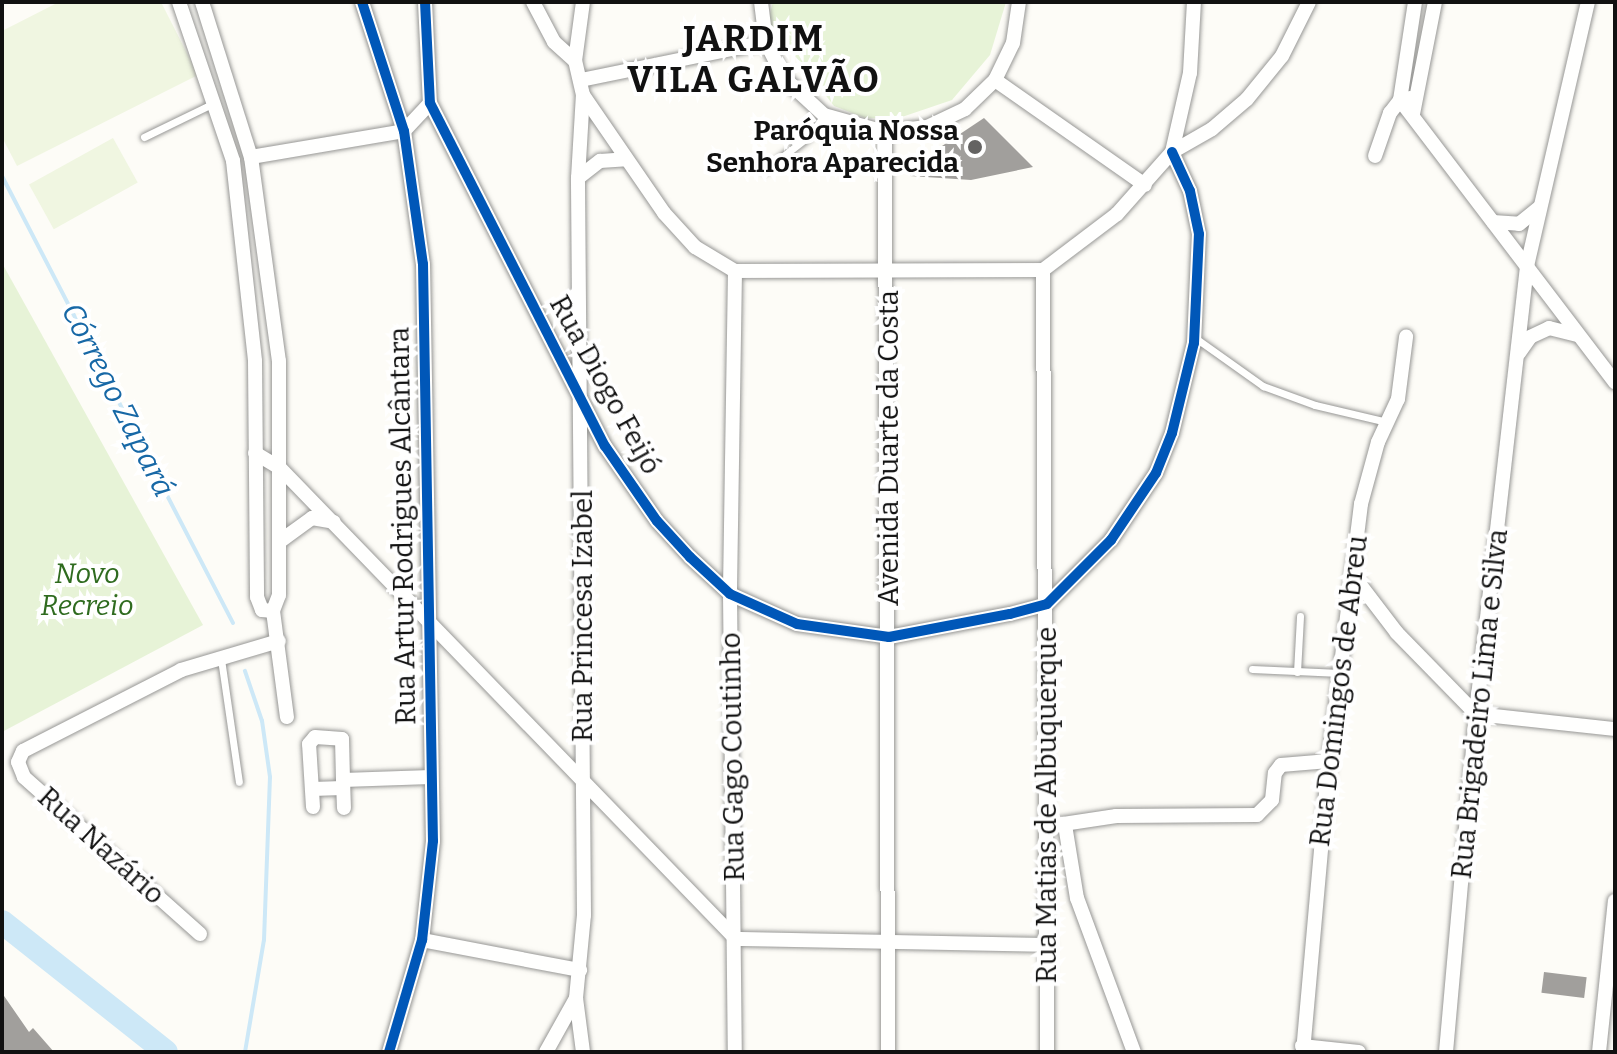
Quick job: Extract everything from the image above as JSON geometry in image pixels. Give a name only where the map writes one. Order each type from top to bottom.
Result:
[{"type":"street","points":[[179,2],[233,161],[249,313],[257,597],[262,610],[273,611]]},
{"type":"street","points":[[202,2],[251,157],[279,361],[279,595],[273,611],[287,717]]},
{"type":"street","name":"Rua Artur Rodrigues Alcântara","points":[[362,2],[404,131],[423,264],[430,890],[422,940],[389,1052]]},
{"type":"street","name":"Rua Diogo Feijó","points":[[425,2],[430,103],[627,482],[657,521],[730,594],[797,624],[889,637],[928,634],[1047,604]]},
{"type":"street","points":[[533,2],[554,42],[575,61]]},
{"type":"street","name":"Rua Princesa Izabel","points":[[583,2],[575,61],[583,95],[578,178],[584,781],[580,970],[576,998],[583,1052]]},
{"type":"street","points":[[761,2],[766,42],[784,78],[824,115],[885,132],[927,127],[965,109],[995,80],[1013,43],[1019,2]]},
{"type":"street","points":[[1047,604],[1111,540],[1156,473],[1172,433],[1194,337],[1199,234],[1190,191],[1172,152],[1190,73],[1194,2]]},
{"type":"street","points":[[583,95],[680,231],[735,271],[1043,270],[1093,236],[1145,185],[1172,152],[1212,129],[1247,99],[1282,56],[1309,2]]},
{"type":"street","points":[[1375,156],[1390,113],[1400,100],[1415,2]]},
{"type":"street","points":[[1413,114],[1435,2]]},
{"type":"street","name":"Rua Brigadeiro Lima e Silva","points":[[1446,1052],[1476,714],[1527,266],[1588,2]]},
{"type":"street","points":[[581,80],[766,42]]},
{"type":"street","points":[[995,80],[1145,185]]},
{"type":"street","points":[[1400,100],[1416,97]]},
{"type":"street","points":[[1400,100],[1615,382]]},
{"type":"street","points":[[251,157],[404,131],[430,103]]},
{"type":"street","name":"Avenida Duarte da Costa","points":[[885,132],[889,272],[888,1052]]},
{"type":"street","points":[[578,178],[600,161],[626,159]]},
{"type":"street","points":[[1493,222],[1519,224],[1540,207]]},
{"type":"street","name":"Rua Matias de Albuquerque","points":[[1043,270],[1047,604],[1057,826],[1048,945],[1047,1052]]},
{"type":"street","name":"Rua Gago Coutinho","points":[[735,271],[730,594],[735,1052]]},
{"type":"street","points":[[249,313],[272,309]]},
{"type":"street","points":[[1517,357],[1538,331],[1559,328],[1580,336]]},
{"type":"street","name":"Rua Domingos de Abreu","points":[[1302,1049],[1329,761],[1361,504],[1406,368],[1406,337]]},
{"type":"street","points":[[255,453],[280,468],[736,939],[1048,945]]},
{"type":"street","points":[[279,542],[312,518],[334,523]]},
{"type":"street","points":[[1352,574],[1397,633],[1476,714],[1615,729]]},
{"type":"street","points":[[221,654],[279,641]]},
{"type":"street","name":"Rua Nazário","points":[[200,934],[24,777],[18,762],[23,751],[221,654]]},
{"type":"street","points":[[313,807],[309,744],[315,737],[342,739],[344,808]]},
{"type":"street","points":[[1134,1052],[1077,898],[1057,826],[1116,816],[1257,815],[1272,800],[1275,773],[1281,765],[1329,761]]},
{"type":"street","points":[[312,789],[431,777]]},
{"type":"street","points":[[1599,1052],[1615,901]]},
{"type":"street","points":[[422,940],[580,970]]},
{"type":"street","points":[[546,1052],[576,998]]},
{"type":"street","points":[[1302,1049],[1359,1052]]},
{"type":"lane","points":[[144,137],[214,103]]},
{"type":"lane","points":[[765,170],[809,136],[824,115]]},
{"type":"lane","points":[[1194,337],[1263,386],[1315,405],[1388,422]]},
{"type":"lane","points":[[1297,672],[1300,616]]},
{"type":"lane","points":[[221,654],[239,782]]},
{"type":"lane","points":[[1252,669],[1340,673]]},
{"type":"green space","points":[[59,2],[161,2],[198,75],[17,166],[2,137],[2,31]]},
{"type":"green space","points":[[773,2],[1006,2],[990,55],[952,100],[896,119],[865,118],[834,106],[768,21]]},
{"type":"green space","points":[[113,138],[138,183],[54,229],[29,185]]},
{"type":"green space","name":"Novo Recreio","points":[[2,263],[203,625],[2,732]]},
{"type":"building","name":"Paróquia Nossa Senhora Aparecida","points":[[984,118],[1033,167],[971,180],[910,176],[909,157],[924,158]]},
{"type":"building","points":[[1544,972],[1587,977],[1584,998],[1541,993]]},
{"type":"building","points":[[2,993],[29,1032],[33,1028],[54,1052],[2,1052]]},
{"type":"waterway","name":"Córrego Zapará","points":[[2,176],[233,623]]},
{"type":"waterway","name":"Córrego Zapará","points":[[245,671],[262,721],[270,777],[264,940],[245,1052]]},
{"type":"waterway","points":[[2,922],[166,1052]]},
{"type":"cycle path","points":[[362,2],[404,131],[423,264],[433,841],[422,940],[389,1052]]},
{"type":"cycle path","points":[[425,2],[430,103],[605,446],[657,521],[690,557],[730,594],[797,624],[889,637],[1010,614],[1047,604],[1111,540],[1156,473],[1172,433],[1194,343],[1199,234],[1190,191],[1172,152]]},
{"type":"place","name":"Paróquia Nossa Senhora Aparecida","points":[[975,147]]},
{"type":"district","name":"JARDIM VILA GALVÃO","points":[[754,60]]}]
